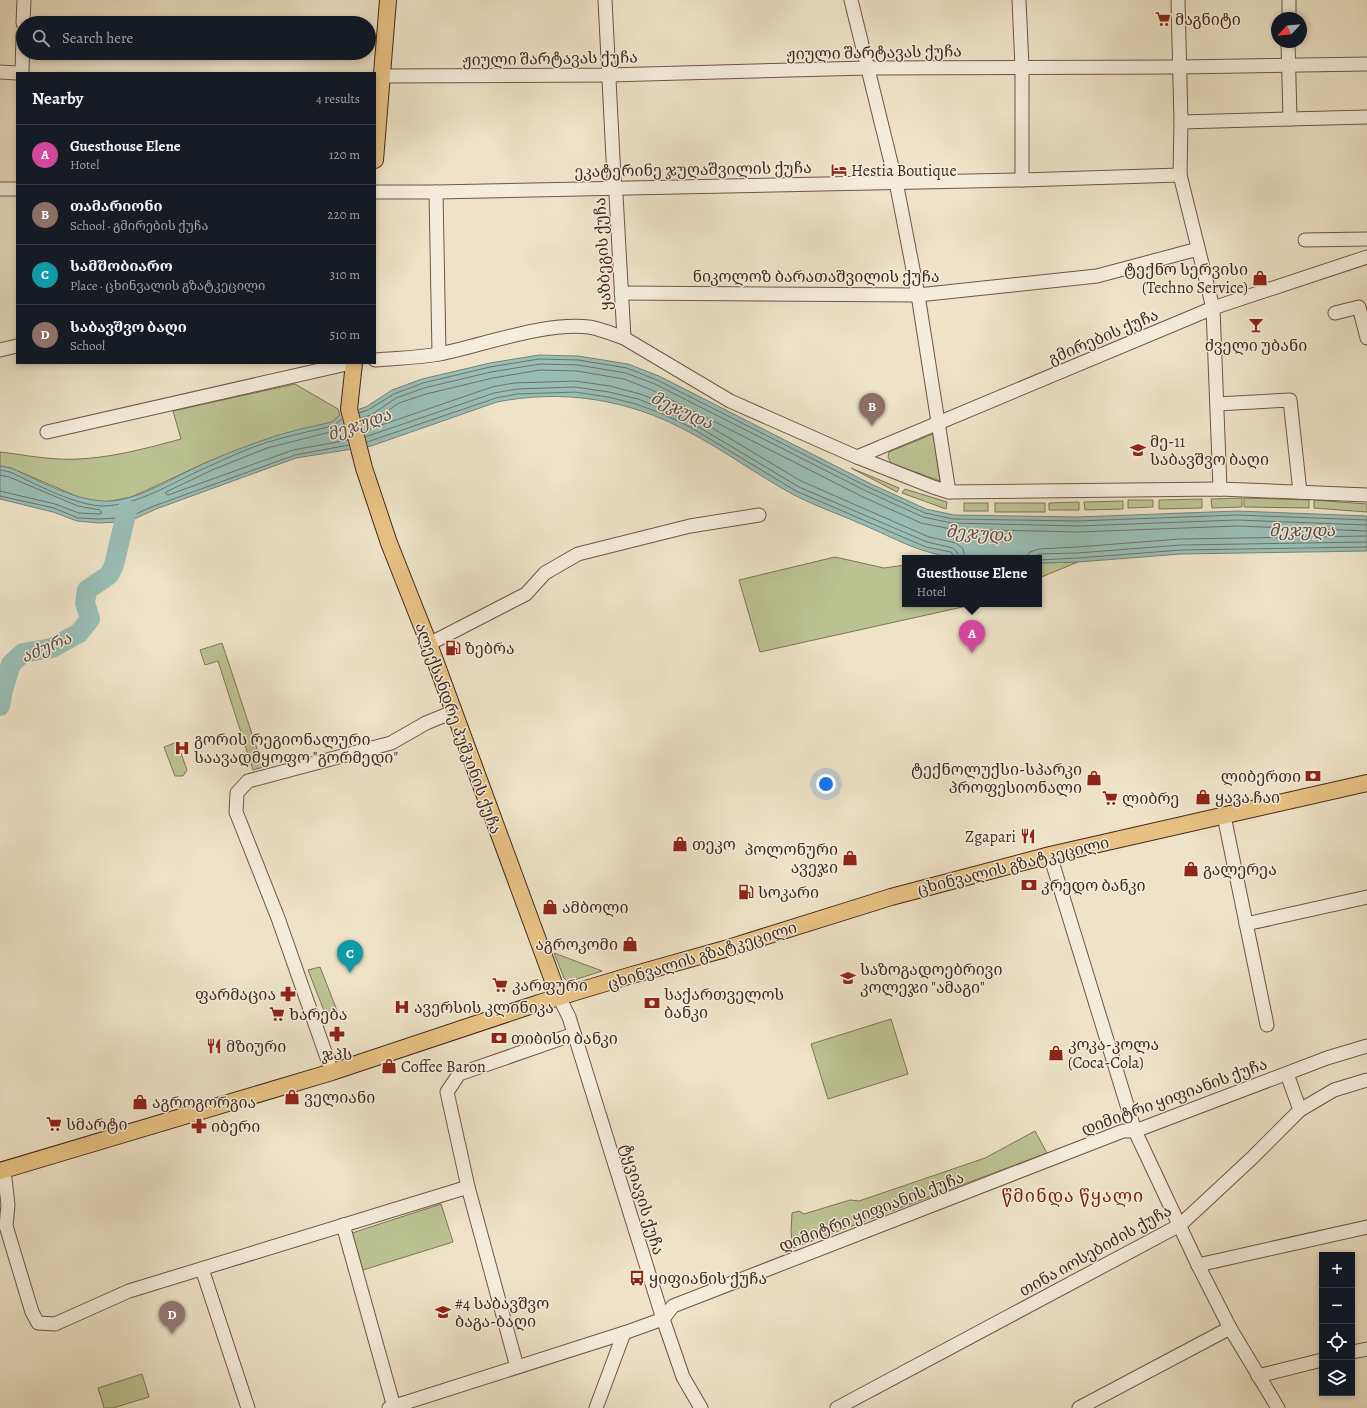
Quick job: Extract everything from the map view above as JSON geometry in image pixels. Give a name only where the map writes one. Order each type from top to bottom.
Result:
[{"type":"main road","points":[[376,140],[379,82],[388,0]]},
{"type":"main road","name":"ალექსანდრე პუშკინის ქუჩა","points":[[354,364],[349,409],[361,458],[389,543],[429,644],[559,997]]},
{"type":"main road","name":"ცხინვალის გზატკეცილი","points":[[2,1171],[332,1072],[559,997],[725,949],[891,897],[1050,854],[1367,783]]},
{"type":"street","points":[[23,16],[24,0]]},
{"type":"street","name":"ყაზბეგის ქუჩა","points":[[605,0],[624,338]]},
{"type":"street","points":[[851,0],[896,182],[918,295],[949,492]]},
{"type":"street","points":[[1019,0],[1022,67],[1022,180]]},
{"type":"street","points":[[1178,0],[1181,122],[1180,174],[1213,308],[1220,489]]},
{"type":"street","points":[[1288,12],[1289,0]]},
{"type":"street","points":[[1288,48],[1290,119]]},
{"type":"street","points":[[22,60],[22,72]]},
{"type":"street","name":"ჟიული შარტავას ქუჩა","points":[[379,82],[868,68],[1180,67],[1367,64]]},
{"type":"street","points":[[0,72],[16,73]]},
{"type":"street","points":[[1181,122],[1367,117]]},
{"type":"street","name":"ეკატერინე ჯუღაშვილის ქუჩა","points":[[376,192],[1022,180],[1180,174]]},
{"type":"street","points":[[0,189],[16,189]]},
{"type":"street","points":[[436,192],[439,354]]},
{"type":"street","points":[[1305,240],[1367,239]]},
{"type":"street","name":"ნიკოლოზ ბარათაშვილის ქუჩა","points":[[621,293],[918,295],[1097,276],[1198,249]]},
{"type":"street","name":"გმირების ქუჩა","points":[[857,457],[1213,308],[1367,257]]},
{"type":"street","points":[[1335,313],[1359,307],[1367,338]]},
{"type":"street","points":[[376,360],[439,354],[541,330],[569,327],[589,328],[624,338],[730,401],[857,457],[933,488],[949,492],[1220,489],[1367,495]]},
{"type":"street","points":[[0,350],[16,346]]},
{"type":"street","points":[[47,432],[347,364]]},
{"type":"street","points":[[1217,404],[1290,400],[1300,492]]},
{"type":"street","points":[[429,644],[526,594],[545,573],[578,554],[690,526],[759,515]]},
{"type":"street","points":[[332,1072],[278,918],[236,812],[237,793],[248,781],[391,743],[426,723],[453,712]]},
{"type":"street","points":[[1224,816],[1267,1025]]},
{"type":"street","points":[[1050,854],[1135,1131],[1198,1265],[1230,1328],[1278,1408]]},
{"type":"street","points":[[1246,924],[1367,897]]},
{"type":"street","name":"ტყვიავის ქუჩა","points":[[559,997],[574,1034],[663,1319],[683,1377],[701,1408]]},
{"type":"street","points":[[517,1367],[468,1186],[447,1092],[459,1074],[574,1034]]},
{"type":"street","name":"დიმიტრი ყიფიანის ქუჩა","points":[[392,1407],[624,1333],[663,1319],[673,1306],[1123,1130],[1135,1131],[1327,1058],[1367,1046]]},
{"type":"street","points":[[1287,1074],[1300,1110]]},
{"type":"street","name":"თინა იოსებიძის ქუჩა","points":[[838,1408],[1180,1225],[1252,1158],[1300,1110],[1334,1090],[1367,1080]]},
{"type":"street","points":[[2,1171],[8,1205],[6,1226],[32,1312],[38,1323],[55,1324],[129,1291],[468,1186]]},
{"type":"street","points":[[342,1225],[392,1407]]},
{"type":"street","points":[[1198,1265],[1367,1226]]},
{"type":"street","points":[[202,1269],[248,1408]]},
{"type":"street","points":[[1079,1408],[1230,1328]]},
{"type":"street","points":[[596,1408],[624,1333]]},
{"type":"street","points":[[1355,1351],[1367,1349]]},
{"type":"street","points":[[1258,1376],[1319,1361]]},
{"type":"green space","points":[[295,384],[338,409],[340,415],[332,422],[264,440],[209,461],[131,497],[103,502],[81,498],[11,468],[0,466],[0,452],[51,458],[89,458],[135,451],[181,439],[173,411]]},
{"type":"green space","points":[[933,434],[940,481],[891,463],[888,457],[889,452]]},
{"type":"green space","points":[[851,468],[899,488],[897,492]]},
{"type":"green space","points":[[905,489],[947,502],[946,509],[902,493]]},
{"type":"green space","points":[[1242,498],[1242,507],[1212,508],[1211,499]]},
{"type":"green space","points":[[1244,498],[1309,500],[1309,508],[1244,507]]},
{"type":"green space","points":[[1202,499],[1202,508],[1159,509],[1159,500]]},
{"type":"green space","points":[[1128,500],[1153,500],[1153,507],[1128,508]]},
{"type":"green space","points":[[1314,500],[1367,504],[1367,512],[1314,508]]},
{"type":"green space","points":[[1123,501],[1123,509],[1085,510],[1084,502]]},
{"type":"green space","points":[[1079,502],[1079,510],[1049,510],[1049,503]]},
{"type":"green space","points":[[964,503],[988,503],[988,511],[964,511]]},
{"type":"green space","points":[[995,503],[1045,503],[1045,512],[995,512]]},
{"type":"green space","points":[[835,557],[884,568],[902,565],[902,607],[962,607],[760,652],[739,580]]},
{"type":"green space","points":[[1078,562],[1042,577],[1042,563]]},
{"type":"green space","points":[[222,643],[263,767],[253,770],[218,661],[205,665],[200,650]]},
{"type":"green space","points":[[177,742],[187,770],[183,776],[175,776],[164,747]]},
{"type":"green space","points":[[554,953],[602,971],[567,981],[564,978]]},
{"type":"green space","points":[[320,967],[338,1013],[326,1016],[308,970]]},
{"type":"green space","points":[[891,1019],[908,1074],[828,1099],[811,1044]]},
{"type":"green space","points":[[1035,1131],[1047,1153],[793,1248],[791,1232],[792,1213],[799,1211],[804,1214],[850,1200],[859,1201],[985,1158]]},
{"type":"green space","points":[[441,1204],[453,1242],[363,1270],[352,1233]]},
{"type":"green space","points":[[142,1374],[149,1397],[113,1408],[104,1408],[98,1388]]},
{"type":"water","name":"მეჯუდა","points":[[539,355],[578,356],[628,364],[659,376],[869,483],[926,509],[954,515],[1078,517],[1237,511],[1367,516],[1367,551],[1181,554],[1078,562],[1042,563],[1042,555],[939,555],[910,546],[794,495],[701,438],[665,420],[618,404],[571,397],[522,398],[497,402],[371,446],[296,458],[156,509],[132,520],[99,523],[77,521],[53,512],[0,499],[0,466],[11,468],[56,489],[91,500],[116,501],[129,498],[157,487],[198,466],[244,447],[281,435],[332,422],[340,415],[366,407],[392,390],[422,379],[490,363]]},
{"type":"pier","points":[[358,408],[368,448],[350,451],[340,413]]},
{"type":"waterway","name":"აძურა","points":[[0,706],[11,664],[23,653],[52,648],[79,633],[90,619],[85,603],[87,590],[109,575],[114,565],[127,510]]},
{"type":"place","name":"მაგნიტი","points":[[1163,19]]},
{"type":"place","name":"Hestia Boutique","points":[[839,170]]},
{"type":"place","name":"ტექნო სერვისი (Techno Service)","points":[[1260,278]]},
{"type":"place","name":"ძველი უბანი","points":[[1256,325]]},
{"type":"place","name":"თამარიონი","points":[[872,426]]},
{"type":"place","name":"მე-11 საბავშვო ბაღი","points":[[1138,450]]},
{"type":"place","name":"ზებრა","points":[[453,648]]},
{"type":"place","name":"Guesthouse Elene","points":[[972,653]]},
{"type":"place","name":"გორის რეგიონალური საავადმყოფო \"გორმედი\"","points":[[182,748]]},
{"type":"place","name":"ლიბერთი","points":[[1313,776]]},
{"type":"place","name":"ტექნოლუქსი-სპარკი პროფესიონალი","points":[[1094,778]]},
{"type":"place","name":"ყავა ჩაი","points":[[1203,797]]},
{"type":"place","name":"ლიბრე","points":[[1110,798]]},
{"type":"place","name":"Zgapari","points":[[1028,836]]},
{"type":"place","name":"თეკო","points":[[680,844]]},
{"type":"place","name":"პოლონური ავეჯი","points":[[850,858]]},
{"type":"place","name":"გალერეა","points":[[1191,869]]},
{"type":"place","name":"კრედო ბანკი","points":[[1029,885]]},
{"type":"place","name":"სოკარი","points":[[746,892]]},
{"type":"place","name":"ამბოლი","points":[[550,907]]},
{"type":"place","name":"აგროკომი","points":[[630,944]]},
{"type":"place","name":"სამშობიარო","points":[[350,973]]},
{"type":"place","name":"საზოგადოებრივი კოლეჯი \"ამაგი\"","points":[[848,978]]},
{"type":"place","name":"კარფური","points":[[500,985]]},
{"type":"place","name":"ფარმაცია","points":[[288,994]]},
{"type":"place","name":"საქართველოს ბანკი","points":[[652,1003]]},
{"type":"place","name":"ავერსის კლინიკა","points":[[402,1007]]},
{"type":"place","name":"ხარება","points":[[277,1014]]},
{"type":"place","name":"ჯპს","points":[[337,1034]]},
{"type":"place","name":"თიბისი ბანკი","points":[[499,1038]]},
{"type":"place","name":"მზიური","points":[[214,1046]]},
{"type":"place","name":"კოკა-კოლა (Coca-Cola)","points":[[1056,1053]]},
{"type":"place","name":"Coffee Baron","points":[[389,1066]]},
{"type":"place","name":"ველიანი","points":[[292,1097]]},
{"type":"place","name":"აგროგორგია","points":[[140,1102]]},
{"type":"place","name":"სმარტი","points":[[54,1124]]},
{"type":"place","name":"იბერი","points":[[199,1126]]},
{"type":"place","name":"ყიფიანის ქუჩა","points":[[637,1278]]},
{"type":"place","name":"#4 საბავშვო ბაგა-ბაღი","points":[[443,1312]]},
{"type":"place","name":"საბავშვო ბაღი","points":[[172,1334]]},
{"type":"district","name":"წმინდა წყალი","points":[[1073,1196]]}]
